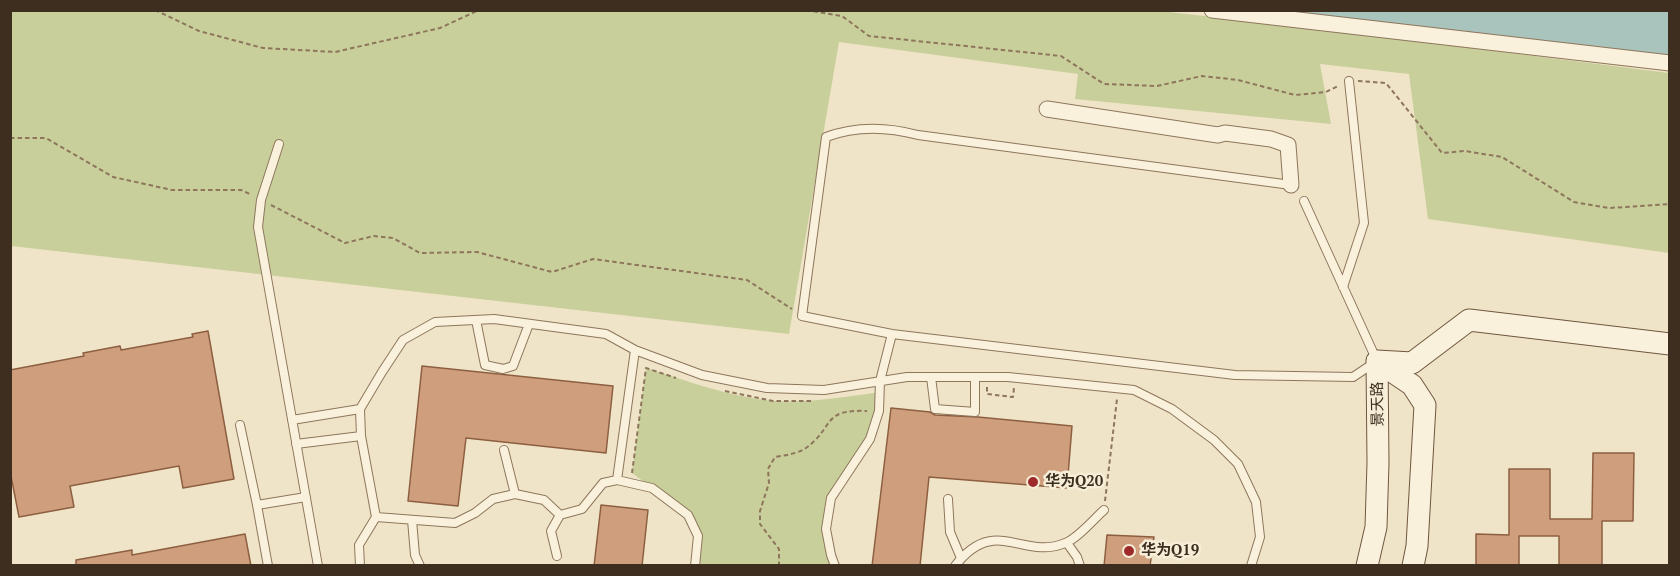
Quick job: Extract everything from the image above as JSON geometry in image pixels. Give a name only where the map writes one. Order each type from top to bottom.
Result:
[{"type":"street","points":[[1212,10],[1670,63]]},
{"type":"street","points":[[1047,109],[1218,135],[1271,139],[1288,145],[1291,185]]},
{"type":"street","points":[[1377,361],[1412,363],[1468,320],[1670,344]]},
{"type":"street","name":"景天路","points":[[1367,566],[1376,527],[1377,361]]},
{"type":"street","name":"景天路","points":[[1377,361],[1412,385],[1425,405],[1417,546],[1413,566]]},
{"type":"lane","points":[[1343,287],[1365,223],[1349,81]]},
{"type":"lane","points":[[1291,185],[918,135],[904,131],[843,130],[826,137],[802,315],[892,334],[1235,375],[1353,377],[1377,361],[1304,201]]},
{"type":"lane","points":[[279,144],[261,200],[258,227],[318,566]]},
{"type":"lane","points":[[360,566],[359,545],[376,517],[361,436],[360,409],[403,340],[435,322],[494,319],[606,334],[635,350],[702,375],[767,387],[824,390],[907,377],[1008,377],[1134,390],[1172,409],[1214,440],[1238,464],[1256,502],[1260,537],[1251,566]]},
{"type":"lane","points":[[476,320],[485,364],[503,369],[513,366],[529,324]]},
{"type":"lane","points":[[835,566],[826,529],[831,498],[870,439],[879,411],[880,381],[892,334]]},
{"type":"lane","points":[[617,480],[635,350]]},
{"type":"lane","points":[[931,377],[934,409],[975,412],[975,377]]},
{"type":"lane","points":[[292,420],[360,409]]},
{"type":"lane","points":[[240,425],[268,566]]},
{"type":"lane","points":[[296,444],[361,436]]},
{"type":"lane","points":[[504,450],[515,494]]},
{"type":"lane","points":[[556,556],[551,531],[560,515],[582,509],[603,483],[617,480],[652,488],[688,514],[698,536],[696,566]]},
{"type":"lane","points":[[376,517],[455,523],[475,513],[493,499],[515,494],[544,500],[560,515]]},
{"type":"lane","points":[[257,505],[306,497]]},
{"type":"lane","points":[[948,499],[950,532],[961,558]]},
{"type":"lane","points":[[955,566],[961,558],[981,543],[1001,540],[1049,547],[1067,543],[1104,510]]},
{"type":"lane","points":[[412,520],[415,555],[420,566]]},
{"type":"lane","points":[[1067,543],[1077,557],[1080,566]]},
{"type":"path","points":[[155,10],[199,31],[263,48],[334,52],[440,28],[478,10]]},
{"type":"path","points":[[806,10],[842,16],[869,36],[1061,56],[1104,84],[1157,86],[1202,76],[1238,80],[1294,95],[1326,92],[1349,81],[1386,82],[1442,153],[1465,151],[1502,157],[1575,202],[1609,208],[1670,204]]},
{"type":"path","points":[[10,138],[46,138],[113,177],[172,190],[241,190],[345,243],[374,236],[393,238],[420,253],[477,252],[552,272],[593,259],[747,280],[802,315]]},
{"type":"path","points":[[652,488],[632,473],[646,368],[678,378]]},
{"type":"path","points":[[719,389],[773,401],[816,401]]},
{"type":"path","points":[[1104,510],[1118,389]]},
{"type":"path","points":[[779,566],[779,549],[760,524],[760,512],[769,483],[768,469],[775,458],[797,453],[808,447],[834,415],[850,410],[879,411]]},
{"type":"green space","points":[[1151,10],[1669,73],[1669,253],[1428,219],[1409,74],[1320,64],[1331,124],[1075,99],[1078,74],[839,42],[789,334],[11,246],[11,11]]},
{"type":"green space","points":[[646,368],[726,392],[775,401],[841,398],[880,392],[870,439],[831,498],[826,529],[835,565],[695,565],[698,536],[688,515],[632,473]]},
{"type":"water","points":[[1245,11],[1669,11],[1669,59]]},
{"type":"building","points":[[208,331],[234,479],[183,488],[179,466],[70,486],[74,507],[19,517],[10,471],[10,370],[84,356],[83,353],[120,346],[121,350],[193,337],[192,334]]},
{"type":"building","points":[[422,366],[613,386],[606,453],[466,438],[458,506],[408,501]]},
{"type":"building","name":"华为Q20","points":[[891,408],[930,412],[935,415],[1072,426],[1067,488],[929,477],[920,566],[872,566]]},
{"type":"building","points":[[1593,453],[1634,453],[1633,521],[1602,521],[1602,566],[1559,566],[1559,536],[1519,536],[1519,566],[1476,566],[1476,534],[1509,535],[1509,469],[1550,469],[1550,519],[1592,519]]},
{"type":"building","points":[[601,505],[648,510],[642,566],[594,566]]},
{"type":"building","points":[[245,534],[251,566],[76,566],[76,560],[132,550],[132,555]]},
{"type":"building","name":"华为Q19","points":[[1107,535],[1154,537],[1150,566],[1104,566]]},
{"type":"place","name":"华为Q20","points":[[1033,482]]},
{"type":"place","name":"华为Q19","points":[[1129,551]]}]
